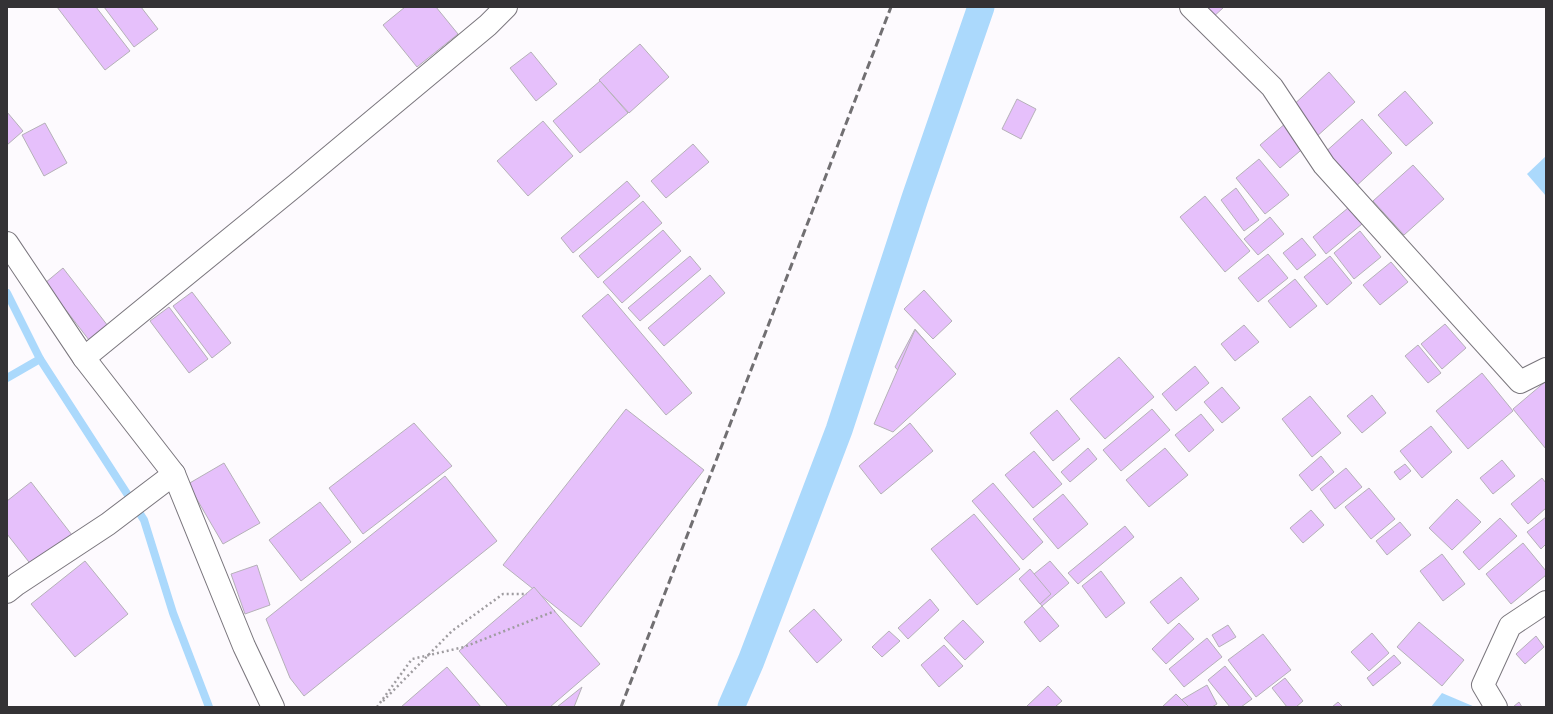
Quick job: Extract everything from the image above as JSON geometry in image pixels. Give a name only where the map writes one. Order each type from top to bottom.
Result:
[{"type":"street","points":[[84,358],[296,185],[488,25],[506,7]]},
{"type":"street","points":[[1191,7],[1272,86],[1324,165],[1520,382],[1546,369]]},
{"type":"street","points":[[7,243],[84,358],[174,474],[244,646],[273,707]]},
{"type":"street","points":[[7,592],[16,584],[108,524],[174,474]]},
{"type":"street","points":[[1496,707],[1483,685],[1510,626],[1546,602]]},
{"type":"path","points":[[377,707],[452,631],[503,594],[527,594]]},
{"type":"path","points":[[377,707],[412,658],[464,647],[555,611]]},
{"type":"water","points":[[1546,156],[1546,196],[1527,174]]},
{"type":"water","points":[[1442,693],[1475,707],[1431,707]]},
{"type":"building","points":[[57,7],[96,7],[130,51],[105,70]]},
{"type":"building","points":[[104,7],[141,7],[158,29],[134,47]]},
{"type":"building","points":[[405,7],[436,7],[458,34],[417,67],[383,25]]},
{"type":"building","points":[[1199,7],[1224,7],[1211,19]]},
{"type":"building","points":[[640,44],[669,77],[629,113],[599,80]]},
{"type":"building","points":[[531,52],[557,84],[536,101],[510,68]]},
{"type":"building","points":[[1329,72],[1355,102],[1315,138],[1289,109]]},
{"type":"building","points":[[600,81],[628,113],[580,153],[553,121]]},
{"type":"building","points":[[1405,91],[1433,123],[1406,146],[1378,115]]},
{"type":"building","points":[[1017,99],[1036,109],[1021,139],[1002,129]]},
{"type":"building","points":[[7,112],[23,131],[7,145]]},
{"type":"building","points":[[1362,119],[1392,153],[1353,189],[1322,155]]},
{"type":"building","points":[[543,121],[573,156],[528,196],[497,161]]},
{"type":"building","points":[[45,123],[67,163],[44,176],[22,135]]},
{"type":"building","points":[[1286,123],[1306,146],[1280,168],[1260,145]]},
{"type":"building","points":[[693,144],[709,162],[666,198],[651,181]]},
{"type":"building","points":[[1259,159],[1289,195],[1265,214],[1236,178]]},
{"type":"building","points":[[1413,165],[1444,199],[1404,235],[1373,201]]},
{"type":"building","points":[[627,181],[640,196],[573,253],[561,238]]},
{"type":"building","points":[[1236,188],[1259,220],[1244,231],[1221,200]]},
{"type":"building","points":[[1205,196],[1250,251],[1225,272],[1180,217]]},
{"type":"building","points":[[643,201],[662,223],[598,278],[579,256]]},
{"type":"building","points":[[1348,208],[1362,224],[1326,254],[1313,237]]},
{"type":"building","points":[[1270,217],[1284,234],[1258,255],[1244,239]]},
{"type":"building","points":[[663,230],[681,251],[622,303],[603,282]]},
{"type":"building","points":[[1360,231],[1381,257],[1354,279],[1334,253]]},
{"type":"building","points":[[1302,238],[1316,255],[1297,270],[1283,253]]},
{"type":"building","points":[[1268,254],[1288,278],[1258,302],[1238,278]]},
{"type":"building","points":[[690,256],[701,269],[640,321],[628,308]]},
{"type":"building","points":[[1330,256],[1352,283],[1327,305],[1304,277]]},
{"type":"building","points":[[1391,262],[1408,282],[1380,305],[1363,285]]},
{"type":"building","points":[[63,268],[108,326],[89,340],[45,283]]},
{"type":"building","points":[[710,275],[725,293],[664,346],[648,328]]},
{"type":"building","points":[[1295,279],[1317,306],[1290,328],[1268,301]]},
{"type":"building","points":[[924,290],[952,321],[933,339],[904,309]]},
{"type":"building","points":[[192,292],[231,343],[212,358],[173,306]]},
{"type":"building","points":[[608,294],[692,393],[666,415],[582,316]]},
{"type":"building","points":[[169,307],[208,359],[189,373],[150,321]]},
{"type":"building","points":[[1445,324],[1466,348],[1442,369],[1421,344]]},
{"type":"building","points":[[1244,325],[1259,342],[1235,361],[1221,344]]},
{"type":"building","points":[[915,329],[954,375],[925,401],[895,367]]},
{"type":"building","points":[[915,330],[956,374],[893,432],[874,424]]},
{"type":"building","points":[[1418,345],[1441,373],[1428,383],[1405,356]]},
{"type":"building","points":[[1119,357],[1154,397],[1105,439],[1070,399]]},
{"type":"building","points":[[1195,366],[1209,383],[1176,411],[1162,394]]},
{"type":"building","points":[[1482,373],[1513,411],[1468,449],[1436,411]]},
{"type":"building","points":[[1546,381],[1546,449],[1513,409]]},
{"type":"building","points":[[1222,387],[1240,408],[1222,423],[1204,402]]},
{"type":"building","points":[[1372,395],[1386,413],[1362,433],[1347,416]]},
{"type":"building","points":[[1310,396],[1341,433],[1312,457],[1282,419]]},
{"type":"building","points":[[626,409],[704,470],[581,627],[503,565]]},
{"type":"building","points":[[1152,409],[1170,430],[1121,471],[1103,450]]},
{"type":"building","points":[[1057,410],[1080,439],[1053,461],[1030,433]]},
{"type":"building","points":[[1201,414],[1214,430],[1189,452],[1175,435]]},
{"type":"building","points":[[414,423],[452,466],[363,534],[329,488]]},
{"type":"building","points":[[910,423],[933,451],[881,494],[859,466]]},
{"type":"building","points":[[1431,426],[1452,452],[1422,478],[1400,451]]},
{"type":"building","points":[[1088,448],[1097,459],[1070,482],[1061,472]]},
{"type":"building","points":[[1165,448],[1188,475],[1149,507],[1126,480]]},
{"type":"building","points":[[1034,451],[1062,484],[1033,508],[1005,475]]},
{"type":"building","points":[[1321,456],[1334,472],[1312,491],[1299,475]]},
{"type":"building","points":[[1502,460],[1515,476],[1493,494],[1480,478]]},
{"type":"building","points":[[224,463],[260,523],[223,544],[188,484]]},
{"type":"building","points":[[1405,464],[1411,471],[1400,480],[1394,472]]},
{"type":"building","points":[[1346,468],[1362,487],[1335,509],[1320,489]]},
{"type":"building","points":[[445,476],[497,541],[304,696],[290,678],[266,619]]},
{"type":"building","points":[[1542,478],[1546,483],[1546,508],[1528,524],[1511,504]]},
{"type":"building","points":[[31,482],[72,535],[32,566],[7,534],[7,501]]},
{"type":"building","points":[[993,483],[1043,542],[1023,560],[972,501]]},
{"type":"building","points":[[1369,488],[1395,519],[1371,539],[1345,507]]},
{"type":"building","points":[[1063,494],[1088,524],[1058,549],[1033,519]]},
{"type":"building","points":[[1457,499],[1481,522],[1452,550],[1429,528]]},
{"type":"building","points":[[320,502],[351,542],[301,581],[269,540]]},
{"type":"building","points":[[1311,510],[1324,525],[1303,543],[1290,528]]},
{"type":"building","points":[[974,514],[1020,569],[977,605],[931,549]]},
{"type":"building","points":[[1546,517],[1546,544],[1541,549],[1527,532]]},
{"type":"building","points":[[1500,518],[1517,536],[1479,570],[1463,552]]},
{"type":"building","points":[[1400,522],[1411,535],[1387,555],[1376,541]]},
{"type":"building","points":[[1125,526],[1134,537],[1078,584],[1068,573]]},
{"type":"building","points":[[1523,543],[1546,571],[1546,575],[1511,604],[1486,574]]},
{"type":"building","points":[[1442,554],[1465,584],[1443,601],[1420,571]]},
{"type":"building","points":[[85,561],[128,614],[75,657],[31,604]]},
{"type":"building","points":[[1050,561],[1069,583],[1042,606],[1023,583]]},
{"type":"building","points":[[257,565],[270,605],[245,614],[231,574]]},
{"type":"building","points":[[1030,569],[1051,594],[1040,604],[1019,579]]},
{"type":"building","points":[[1101,571],[1125,603],[1106,618],[1082,586]]},
{"type":"building","points":[[1181,577],[1199,599],[1168,624],[1150,602]]},
{"type":"building","points":[[534,587],[600,664],[550,707],[508,707],[459,651]]},
{"type":"building","points":[[930,599],[939,610],[908,639],[898,628]]},
{"type":"building","points":[[1042,606],[1059,626],[1040,642],[1024,622]]},
{"type":"building","points":[[814,609],[842,640],[817,663],[789,631]]},
{"type":"building","points":[[963,620],[984,642],[965,660],[944,638]]},
{"type":"building","points":[[1419,622],[1464,660],[1442,686],[1397,647]]},
{"type":"building","points":[[1179,623],[1194,639],[1166,664],[1152,649]]},
{"type":"building","points":[[1228,625],[1236,637],[1219,647],[1212,635]]},
{"type":"building","points":[[889,631],[900,641],[882,657],[872,647]]},
{"type":"building","points":[[1372,633],[1389,653],[1369,671],[1351,652]]},
{"type":"building","points":[[1263,634],[1291,670],[1256,697],[1228,660]]},
{"type":"building","points":[[1536,636],[1544,647],[1525,664],[1516,654]]},
{"type":"building","points":[[1207,638],[1222,657],[1184,687],[1169,669]]},
{"type":"building","points":[[944,645],[963,666],[939,687],[921,665]]},
{"type":"building","points":[[1394,655],[1401,663],[1373,686],[1367,678]]},
{"type":"building","points":[[1225,666],[1252,699],[1241,707],[1230,707],[1208,680]]},
{"type":"building","points":[[447,667],[481,707],[401,707]]},
{"type":"building","points":[[1285,678],[1303,701],[1296,707],[1287,707],[1272,688]]},
{"type":"building","points":[[1207,685],[1217,704],[1212,707],[1178,707],[1176,703]]},
{"type":"building","points":[[1048,686],[1062,701],[1055,707],[1026,707]]},
{"type":"building","points":[[582,687],[574,707],[557,707]]},
{"type":"building","points":[[1176,694],[1189,707],[1162,707]]},
{"type":"building","points":[[1338,702],[1343,707],[1332,707]]},
{"type":"building","points":[[1519,702],[1522,707],[1513,707]]},
{"type":"waterway","points":[[731,707],[751,661],[839,430],[915,198],[981,7]]},
{"type":"waterway","points":[[7,293],[40,359],[7,378]]},
{"type":"waterway","points":[[40,359],[144,520],[173,613],[209,707]]},
{"type":"railway","points":[[621,707],[891,7]]}]
